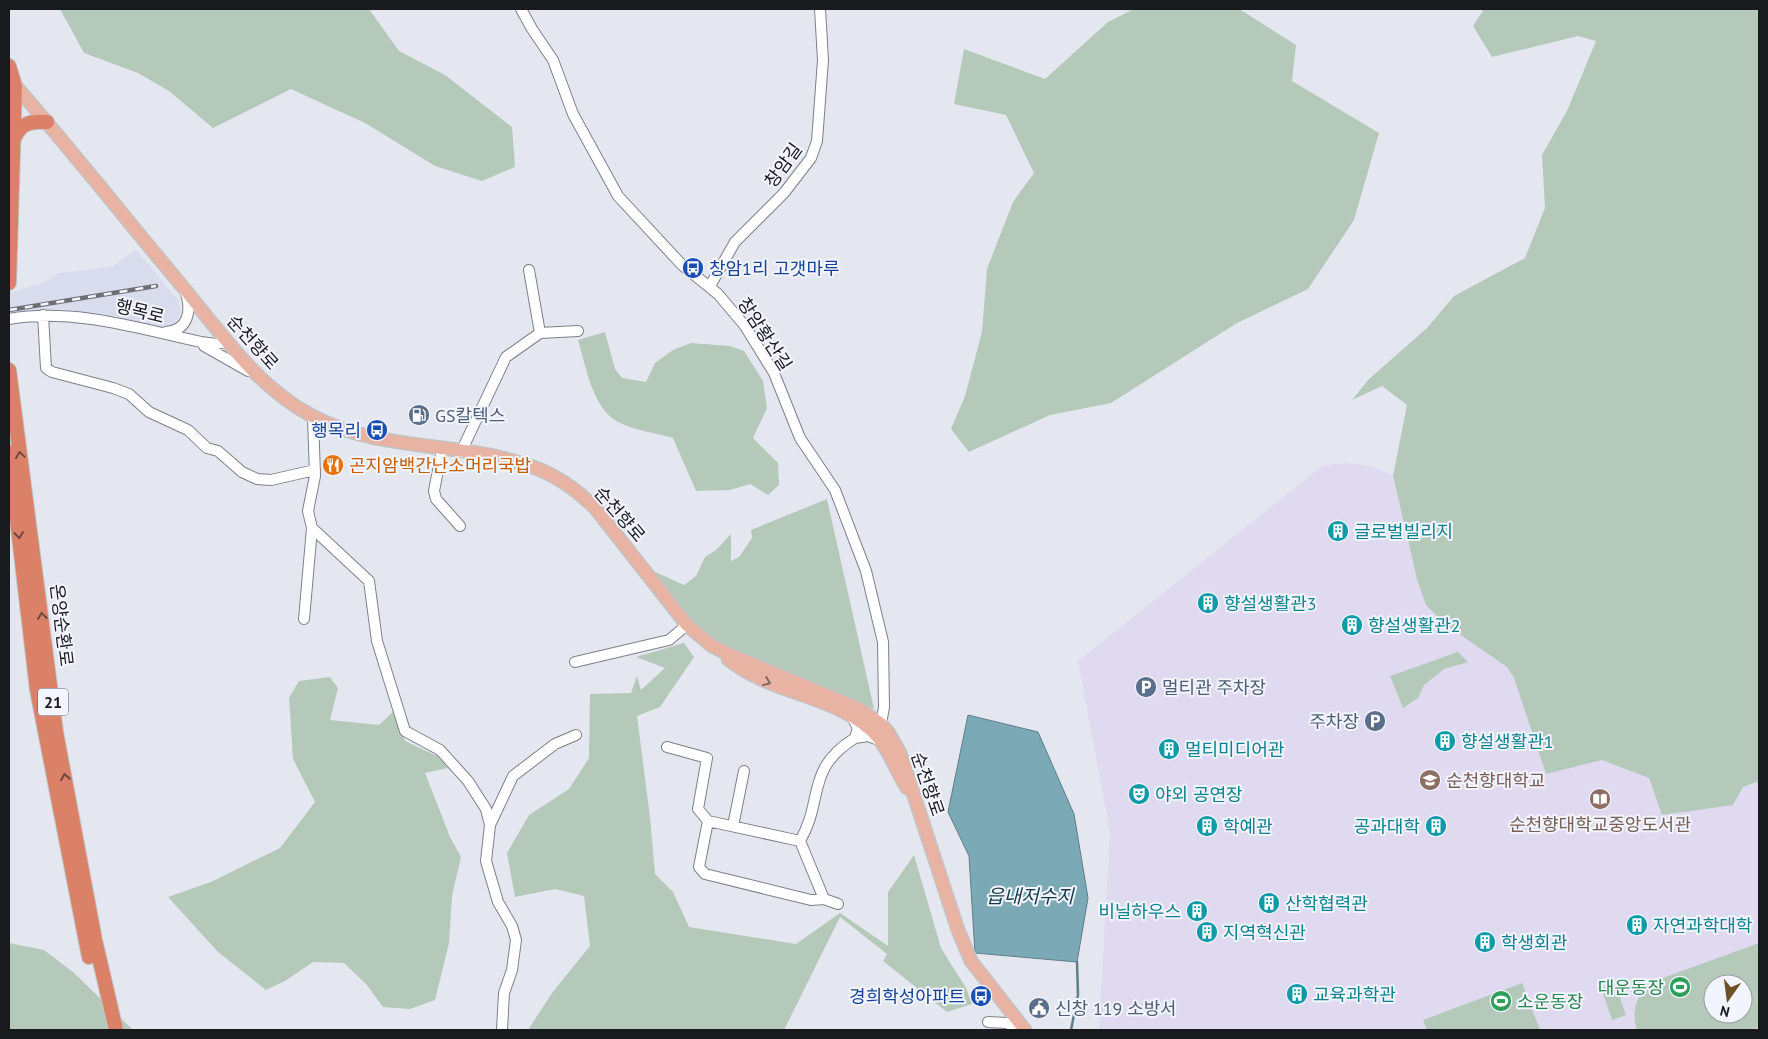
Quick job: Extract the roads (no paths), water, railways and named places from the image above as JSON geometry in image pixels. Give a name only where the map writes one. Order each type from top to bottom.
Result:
[{"type":"highway","points":[[9,66],[12,82],[14,140],[9,283]]},
{"type":"highway","points":[[14,140],[21,126],[29,122],[47,122]]},
{"type":"highway","name":"온양순환로","points":[[9,370],[56,732],[95,940],[116,1030]]},
{"type":"highway","name":"온양순환로","points":[[9,452],[37,690],[84,936],[108,1030]]},
{"type":"main road","name":"순천향로","points":[[12,82],[228,342],[264,382],[286,400],[313,416],[366,437],[461,452],[531,466],[548,474],[582,495],[608,524],[687,625],[712,646],[858,709],[881,724],[900,753],[958,930],[972,961],[1025,1030]]},
{"type":"main road","points":[[712,646],[749,675],[847,714],[865,726],[882,742],[896,771],[918,807]]},
{"type":"street","name":"창암황산길","points":[[520,9],[553,60],[574,114],[618,196],[682,265],[710,286],[740,319],[768,360],[796,430],[827,475],[842,505],[866,571],[883,642],[884,707],[881,724]]},
{"type":"street","name":"창암길","points":[[710,286],[735,242],[749,226],[778,200],[814,153],[817,141],[823,60],[820,9]]},
{"type":"street","points":[[529,270],[540,333]]},
{"type":"street","points":[[160,333],[175,331],[184,325],[188,316],[189,303],[184,288]]},
{"type":"street","points":[[43,315],[46,368],[52,372],[129,394],[150,412],[188,430],[202,444],[218,451],[242,472],[257,479],[271,480],[314,470]]},
{"type":"street","name":"행목로","points":[[9,319],[43,315],[103,319],[216,344],[228,342]]},
{"type":"street","points":[[461,452],[506,358],[540,333],[578,331]]},
{"type":"street","points":[[184,338],[215,350],[264,382]]},
{"type":"street","points":[[304,619],[312,528],[308,510],[314,470],[313,416]]},
{"type":"street","points":[[442,450],[434,491],[436,499],[460,526]]},
{"type":"street","points":[[312,528],[369,581],[377,641],[405,731],[440,750],[468,781],[486,809],[490,825]]},
{"type":"street","points":[[575,662],[669,640],[687,625]]},
{"type":"street","points":[[847,714],[856,723],[858,728],[855,738]]},
{"type":"street","points":[[502,1030],[504,993],[512,970],[516,940],[512,926],[498,902],[486,861],[490,825],[513,776],[555,744],[576,735]]},
{"type":"street","points":[[824,900],[800,840],[806,828],[818,780],[831,757],[855,738],[868,736],[882,742]]},
{"type":"street","points":[[667,747],[707,758],[698,808],[708,821],[800,840]]},
{"type":"street","points":[[733,826],[744,771]]},
{"type":"street","points":[[708,821],[699,862],[701,871],[705,874],[811,900],[824,900],[838,904]]},
{"type":"street","points":[[988,1022],[1006,1023],[1025,1030]]},
{"type":"water","name":"읍내저수지","points":[[968,715],[1038,732],[1074,814],[1088,898],[1077,962],[975,953],[969,856],[948,812]]},
{"type":"waterway","points":[[1071,1030],[1078,995],[1077,962]]},
{"type":"railway","points":[[9,310],[156,286]]},
{"type":"place","name":"창암1리 고갯마루","points":[[693,268]]},
{"type":"place","name":"GS칼텍스","points":[[419,415]]},
{"type":"place","name":"행목리","points":[[377,430]]},
{"type":"place","name":"곤지암백간난소머리국밥","points":[[333,465]]},
{"type":"place","name":"글로벌빌리지","points":[[1338,531]]},
{"type":"place","name":"향설생활관3","points":[[1208,603]]},
{"type":"place","name":"향설생활관2","points":[[1352,625]]},
{"type":"place","name":"멀티관 주차장","points":[[1146,687]]},
{"type":"place","name":"주차장","points":[[1375,721]]},
{"type":"place","name":"향설생활관1","points":[[1445,741]]},
{"type":"place","name":"멀티미디어관","points":[[1169,749]]},
{"type":"place","name":"순천향대학교","points":[[1430,780]]},
{"type":"place","name":"야외 공연장","points":[[1139,794]]},
{"type":"place","name":"순천향대학교중앙도서관","points":[[1600,799]]},
{"type":"place","name":"학예관","points":[[1207,826]]},
{"type":"place","name":"공과대학","points":[[1436,826]]},
{"type":"place","name":"산학협력관","points":[[1269,903]]},
{"type":"place","name":"비닐하우스","points":[[1197,911]]},
{"type":"place","name":"자연과학대학","points":[[1637,925]]},
{"type":"place","name":"지역혁신관","points":[[1207,932]]},
{"type":"place","name":"학생회관","points":[[1485,942]]},
{"type":"place","name":"대운동장","points":[[1680,987]]},
{"type":"place","name":"교육과학관","points":[[1297,994]]},
{"type":"place","name":"경희학성아파트","points":[[981,996]]},
{"type":"place","name":"소운동장","points":[[1501,1001]]},
{"type":"place","name":"신창 119 소방서","points":[[1039,1008]]}]
